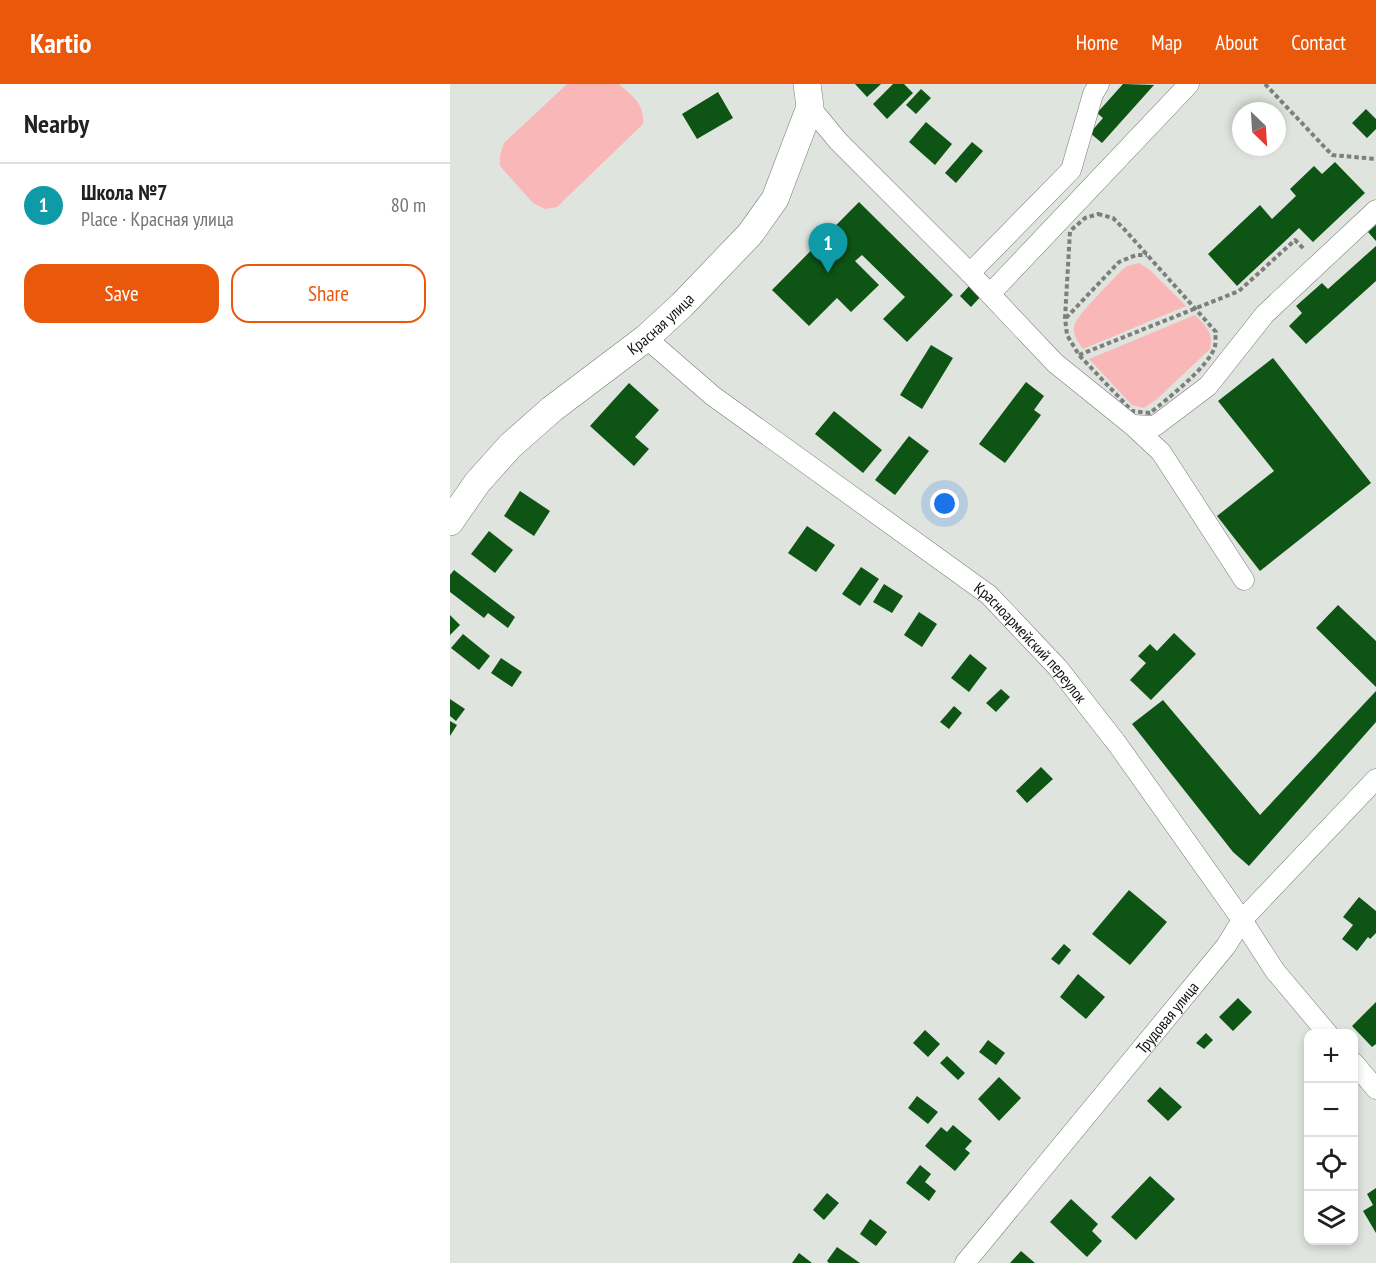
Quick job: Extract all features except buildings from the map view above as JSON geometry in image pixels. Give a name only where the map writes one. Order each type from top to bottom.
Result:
[{"type":"main road","name":"Красная улица","points":[[450,522],[477,483],[510,446],[552,409],[646,338],[682,305],[737,248],[775,200],[809,96]]},
{"type":"street","points":[[970,273],[1071,171],[1093,94],[1099,84]]},
{"type":"street","points":[[990,294],[1189,84]]},
{"type":"street","points":[[809,96],[838,141],[970,273],[1055,363],[1132,425],[1161,452],[1244,580]]},
{"type":"street","points":[[1132,425],[1155,426],[1208,386],[1265,314],[1376,210]]},
{"type":"street","name":"Красноармейский переулок","points":[[646,338],[713,396],[989,595],[1058,668],[1119,745],[1242,920],[1275,971],[1324,1029]]},
{"type":"street","name":"Трудовая улица","points":[[965,1263],[1226,946],[1242,920],[1376,779]]},
{"type":"street","points":[[1358,1069],[1376,1089]]},
{"type":"path","points":[[1265,84],[1332,155],[1376,159]]},
{"type":"path","points":[[1098,214],[1113,218],[1197,309],[1216,332],[1215,347],[1204,364],[1170,397],[1149,413],[1132,411],[1079,355],[1066,335],[1070,231],[1085,218],[1098,214]]},
{"type":"path","points":[[1079,355],[1239,291],[1295,240],[1304,249]]},
{"type":"path","points":[[1065,318],[1119,262],[1136,255],[1148,255]]},
{"type":"shaded area","points":[[567,84],[619,84],[640,106],[643,124],[557,207],[545,209],[533,203],[500,166],[500,155],[504,143]]},
{"type":"shaded area","points":[[1139,263],[1150,270],[1186,306],[1083,349],[1074,333],[1076,322],[1122,270]]},
{"type":"shaded area","points":[[1195,315],[1206,326],[1210,334],[1210,349],[1157,399],[1144,408],[1132,405],[1089,359]]},
{"type":"place","name":"Школа №7","points":[[828,273]]}]
